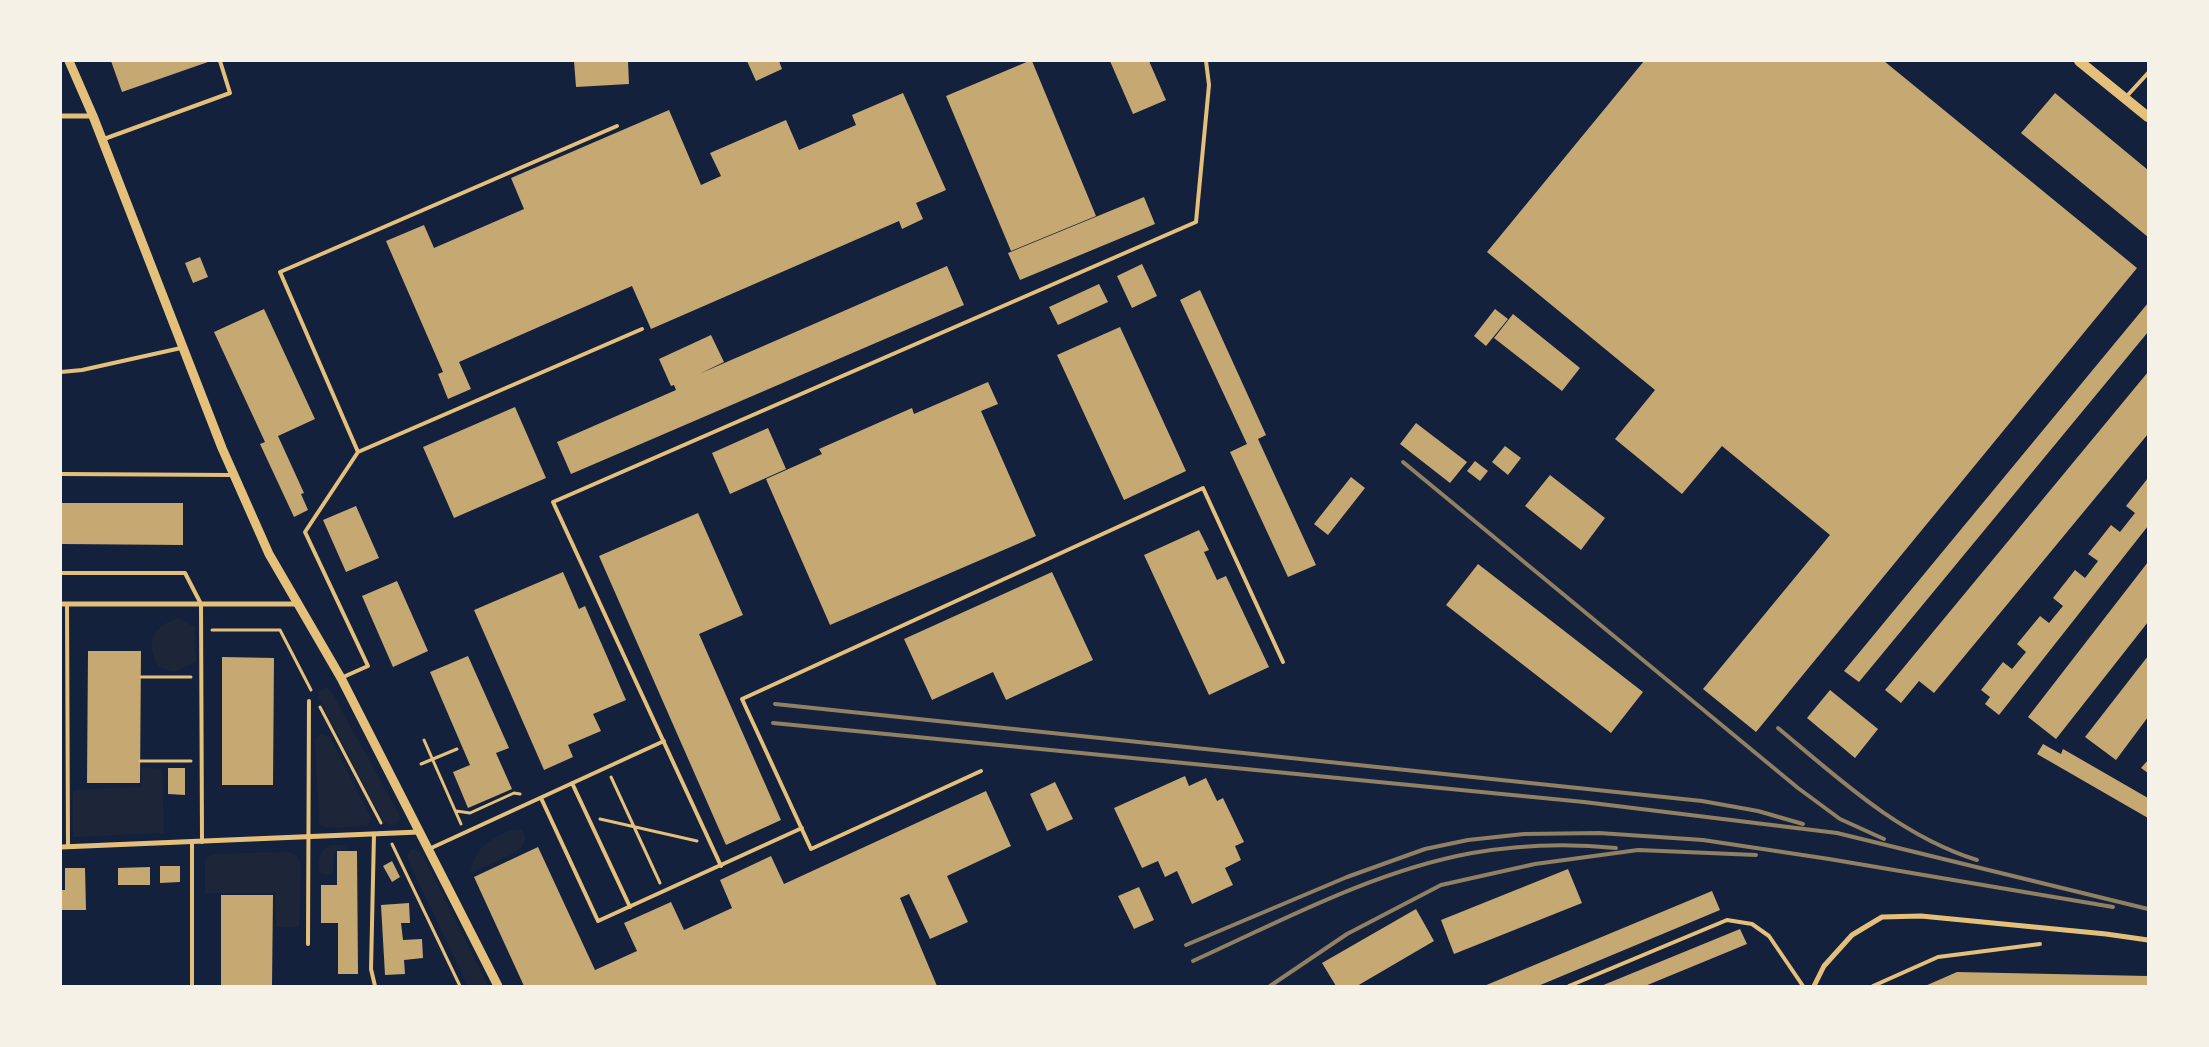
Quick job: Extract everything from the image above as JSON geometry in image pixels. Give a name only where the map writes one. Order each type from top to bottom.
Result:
[{"type":"main road","points":[[2079,61],[2148,117]]},
{"type":"street","points":[[70,61],[234,475],[269,554],[296,604],[341,678],[498,986]]},
{"type":"street","points":[[61,116],[93,116]]},
{"type":"street","points":[[64,604],[296,604]]},
{"type":"street","points":[[61,847],[420,832]]},
{"type":"street","points":[[1814,986],[1824,966],[1852,935],[1882,917],[1922,916],[2106,934],[2148,940]]},
{"type":"lane","points":[[102,140],[230,93],[220,61]]},
{"type":"lane","points":[[721,866],[554,502],[1196,222],[1209,86],[1206,61]]},
{"type":"lane","points":[[2125,99],[2148,73]]},
{"type":"lane","points":[[358,452],[280,272],[617,126]]},
{"type":"lane","points":[[341,678],[368,666],[305,532],[358,452],[642,329]]},
{"type":"lane","points":[[61,372],[82,370],[184,347]]},
{"type":"lane","points":[[61,474],[234,475]]},
{"type":"lane","points":[[982,771],[812,849],[742,699],[1203,488],[1283,662]]},
{"type":"lane","points":[[61,572],[185,573],[201,604],[202,842]]},
{"type":"lane","points":[[64,604],[68,847]]},
{"type":"lane","points":[[308,944],[309,701]]},
{"type":"lane","points":[[429,849],[664,741]]},
{"type":"lane","points":[[572,783],[630,907]]},
{"type":"lane","points":[[541,798],[598,922],[802,828]]},
{"type":"lane","points":[[374,834],[371,969],[375,986]]},
{"type":"lane","points":[[192,842],[192,986]]},
{"type":"lane","points":[[1569,986],[1728,920],[1752,924],[1768,936],[1803,986]]},
{"type":"lane","points":[[1873,986],[1938,957],[2040,944]]},
{"type":"path","points":[[202,630],[280,630],[315,698]]},
{"type":"path","points":[[141,677],[202,678]]},
{"type":"path","points":[[320,706],[387,834],[460,986]]},
{"type":"path","points":[[424,740],[465,832]]},
{"type":"path","points":[[421,764],[457,748]]},
{"type":"path","points":[[140,760],[202,761]]},
{"type":"path","points":[[607,767],[664,892]]},
{"type":"path","points":[[455,811],[470,813],[514,793]]},
{"type":"path","points":[[588,816],[711,844]]},
{"type":"shaded area","points":[[178,618],[195,627],[196,662],[174,672],[158,667],[152,650],[152,643],[153,636],[162,626]]},
{"type":"shaded area","points":[[326,687],[331,691],[398,812],[400,819],[395,825],[390,825],[382,820],[319,699],[318,692]]},
{"type":"shaded area","points":[[321,734],[330,737],[371,818],[368,826],[326,828],[319,823],[315,740]]},
{"type":"shaded area","points":[[142,767],[162,769],[164,833],[73,837],[73,790],[142,787]]},
{"type":"shaded area","points":[[511,830],[522,830],[525,840],[521,847],[515,853],[471,873],[472,865],[479,851],[496,837]]},
{"type":"shaded area","points":[[331,845],[344,845],[347,849],[337,850],[334,853],[333,872],[326,875],[319,873],[321,853]]},
{"type":"shaded area","points":[[416,849],[423,856],[488,986],[468,986],[409,863],[407,856],[410,850]]},
{"type":"shaded area","points":[[288,852],[296,855],[301,864],[299,927],[276,927],[275,893],[205,893],[205,862],[207,856],[214,854]]},
{"type":"building","points":[[111,61],[208,61],[208,62],[122,92]]},
{"type":"building","points":[[574,61],[628,61],[629,84],[576,87]]},
{"type":"building","points":[[747,61],[779,61],[782,69],[756,81]]},
{"type":"building","points":[[1032,61],[1096,216],[1011,251],[946,96]]},
{"type":"building","points":[[1110,61],[1149,61],[1166,100],[1133,114]]},
{"type":"building","points":[[1644,61],[1884,61],[2137,268],[1756,732],[1703,689],[1830,535],[1722,446],[1682,494],[1615,439],[1655,390],[1487,252]]},
{"type":"building","points":[[903,93],[946,190],[916,203],[923,219],[902,229],[899,221],[651,329],[632,286],[459,362],[471,389],[448,399],[438,374],[443,372],[386,241],[424,225],[434,248],[524,209],[511,178],[669,110],[701,185],[721,176],[710,153],[786,120],[799,150],[856,125],[852,115]]},
{"type":"building","points":[[2055,93],[2148,170],[2148,237],[2021,133]]},
{"type":"building","points":[[1144,197],[1155,224],[1020,280],[1008,253]]},
{"type":"building","points":[[200,257],[208,277],[193,283],[185,263]]},
{"type":"building","points":[[1142,264],[1157,296],[1132,308],[1117,276]]},
{"type":"building","points":[[947,266],[964,305],[571,474],[557,442],[676,390],[674,385],[671,386],[659,359],[711,335],[724,362],[699,374]]},
{"type":"building","points":[[1099,284],[1108,302],[1058,325],[1049,307]]},
{"type":"building","points":[[1200,290],[1266,435],[1258,439],[1316,565],[1288,577],[1230,452],[1247,444],[1180,300]]},
{"type":"building","points":[[2148,303],[2148,332],[1859,682],[1844,671]]},
{"type":"building","points":[[264,309],[315,419],[278,436],[304,493],[301,494],[308,510],[294,517],[260,444],[265,442],[214,332]]},
{"type":"building","points":[[1495,309],[1508,319],[1486,346],[1474,336]]},
{"type":"building","points":[[1513,314],[1580,368],[1562,391],[1494,338]]},
{"type":"building","points":[[1120,327],[1186,471],[1124,500],[1057,355]]},
{"type":"building","points":[[2148,372],[2148,434],[1934,693],[1919,681],[1901,703],[1885,690]]},
{"type":"building","points":[[988,382],[998,404],[981,411],[1036,536],[830,625],[766,479],[822,454],[819,449],[912,408],[914,414]]},
{"type":"building","points":[[515,407],[546,478],[454,518],[423,447]]},
{"type":"building","points":[[1416,423],[1467,462],[1450,483],[1400,444]]},
{"type":"building","points":[[768,428],[786,469],[730,494],[712,453]]},
{"type":"building","points":[[1505,446],[1521,458],[1508,475],[1492,462]]},
{"type":"building","points":[[1475,461],[1488,471],[1480,481],[1467,471]]},
{"type":"building","points":[[1550,475],[1605,518],[1581,550],[1525,506]]},
{"type":"building","points":[[1351,477],[1365,488],[1328,535],[1314,524]]},
{"type":"building","points":[[2148,478],[2148,526],[1999,715],[1985,704],[1990,697],[1981,690],[2003,662],[2012,669],[2026,652],[2017,644],[2040,616],[2049,623],[2063,606],[2053,598],[2075,570],[2085,578],[2098,561],[2088,554],[2111,525],[2120,532],[2135,513],[2126,506]]},
{"type":"building","points":[[61,503],[183,503],[183,545],[61,544]]},
{"type":"building","points":[[356,506],[379,558],[346,572],[323,520]]},
{"type":"building","points":[[698,513],[743,615],[699,634],[781,820],[726,845],[599,556]]},
{"type":"building","points":[[1199,530],[1209,550],[1204,552],[1217,580],[1226,576],[1269,667],[1209,695],[1144,555]]},
{"type":"building","points":[[2148,562],[2148,622],[2056,739],[2028,717]]},
{"type":"building","points":[[1478,564],[1643,692],[1611,733],[1446,605]]},
{"type":"building","points":[[563,572],[579,609],[585,606],[626,700],[593,714],[601,731],[568,745],[573,757],[544,770],[474,610]]},
{"type":"building","points":[[1052,572],[1093,660],[1006,700],[993,672],[932,700],[904,639]]},
{"type":"building","points":[[397,581],[428,651],[393,667],[362,596]]},
{"type":"building","points":[[88,651],[141,651],[140,783],[87,783]]},
{"type":"building","points":[[468,656],[509,748],[496,753],[512,789],[468,808],[453,772],[470,765],[430,672]]},
{"type":"building","points":[[2148,656],[2148,717],[2116,760],[2085,737]]},
{"type":"building","points":[[222,657],[274,658],[273,785],[222,785]]},
{"type":"building","points":[[1830,690],[1878,729],[1855,758],[1807,718]]},
{"type":"building","points":[[2043,744],[2061,754],[2063,749],[2148,798],[2148,818],[2037,754]]},
{"type":"building","points":[[2148,760],[2148,773],[2141,768]]},
{"type":"building","points":[[168,768],[185,768],[185,795],[168,794]]},
{"type":"building","points":[[1185,776],[1189,786],[1206,778],[1217,801],[1223,798],[1244,842],[1235,846],[1241,860],[1225,868],[1233,885],[1192,904],[1177,871],[1165,877],[1158,861],[1142,868],[1114,808]]},
{"type":"building","points":[[1055,782],[1073,819],[1047,831],[1030,794]]},
{"type":"building","points":[[986,791],[1011,846],[947,876],[968,922],[930,939],[909,894],[900,898],[937,986],[524,986],[474,877],[538,847],[595,970],[637,951],[624,923],[671,902],[684,930],[732,908],[720,880],[771,856],[784,884]]},
{"type":"building","points":[[337,851],[357,851],[358,974],[338,974],[338,923],[321,923],[321,885],[337,885]]},
{"type":"building","points":[[392,861],[400,877],[392,882],[383,866]]},
{"type":"building","points":[[160,866],[180,866],[180,882],[160,883]]},
{"type":"building","points":[[150,867],[150,885],[118,885],[118,868]]},
{"type":"building","points":[[65,868],[85,868],[86,910],[61,910],[61,890],[65,890]]},
{"type":"building","points":[[1568,869],[1582,903],[1454,954],[1441,920]]},
{"type":"building","points":[[1139,887],[1154,920],[1134,929],[1118,896]]},
{"type":"building","points":[[1712,891],[1720,910],[1538,986],[1484,986]]},
{"type":"building","points":[[221,895],[273,895],[272,986],[221,986]]},
{"type":"building","points":[[409,903],[410,923],[401,923],[403,940],[422,939],[423,958],[404,960],[405,974],[385,975],[381,905]]},
{"type":"building","points":[[1416,909],[1434,941],[1357,986],[1336,986],[1322,963]]},
{"type":"building","points":[[1740,929],[1747,944],[1645,986],[1601,986]]},
{"type":"building","points":[[1957,972],[2148,976],[2148,986],[1925,986]]},
{"type":"railway","points":[[1403,462],[1798,788],[1840,819],[1884,839]]},
{"type":"railway","points":[[775,704],[1702,801],[1758,811],[1803,824]]},
{"type":"railway","points":[[773,723],[1584,802],[1837,833],[2148,909]]},
{"type":"railway","points":[[1778,728],[1847,786],[1896,821],[1949,850],[1977,860]]},
{"type":"railway","points":[[1186,945],[1347,877],[1425,849],[1468,840],[1524,834],[1599,833],[1703,840],[1829,859],[2113,907]]},
{"type":"railway","points":[[1193,961],[1364,884],[1436,861],[1489,850],[1525,847],[1562,845],[1616,848]]},
{"type":"railway","points":[[1270,986],[1347,934],[1441,885],[1535,864],[1638,850],[1756,855]]}]
